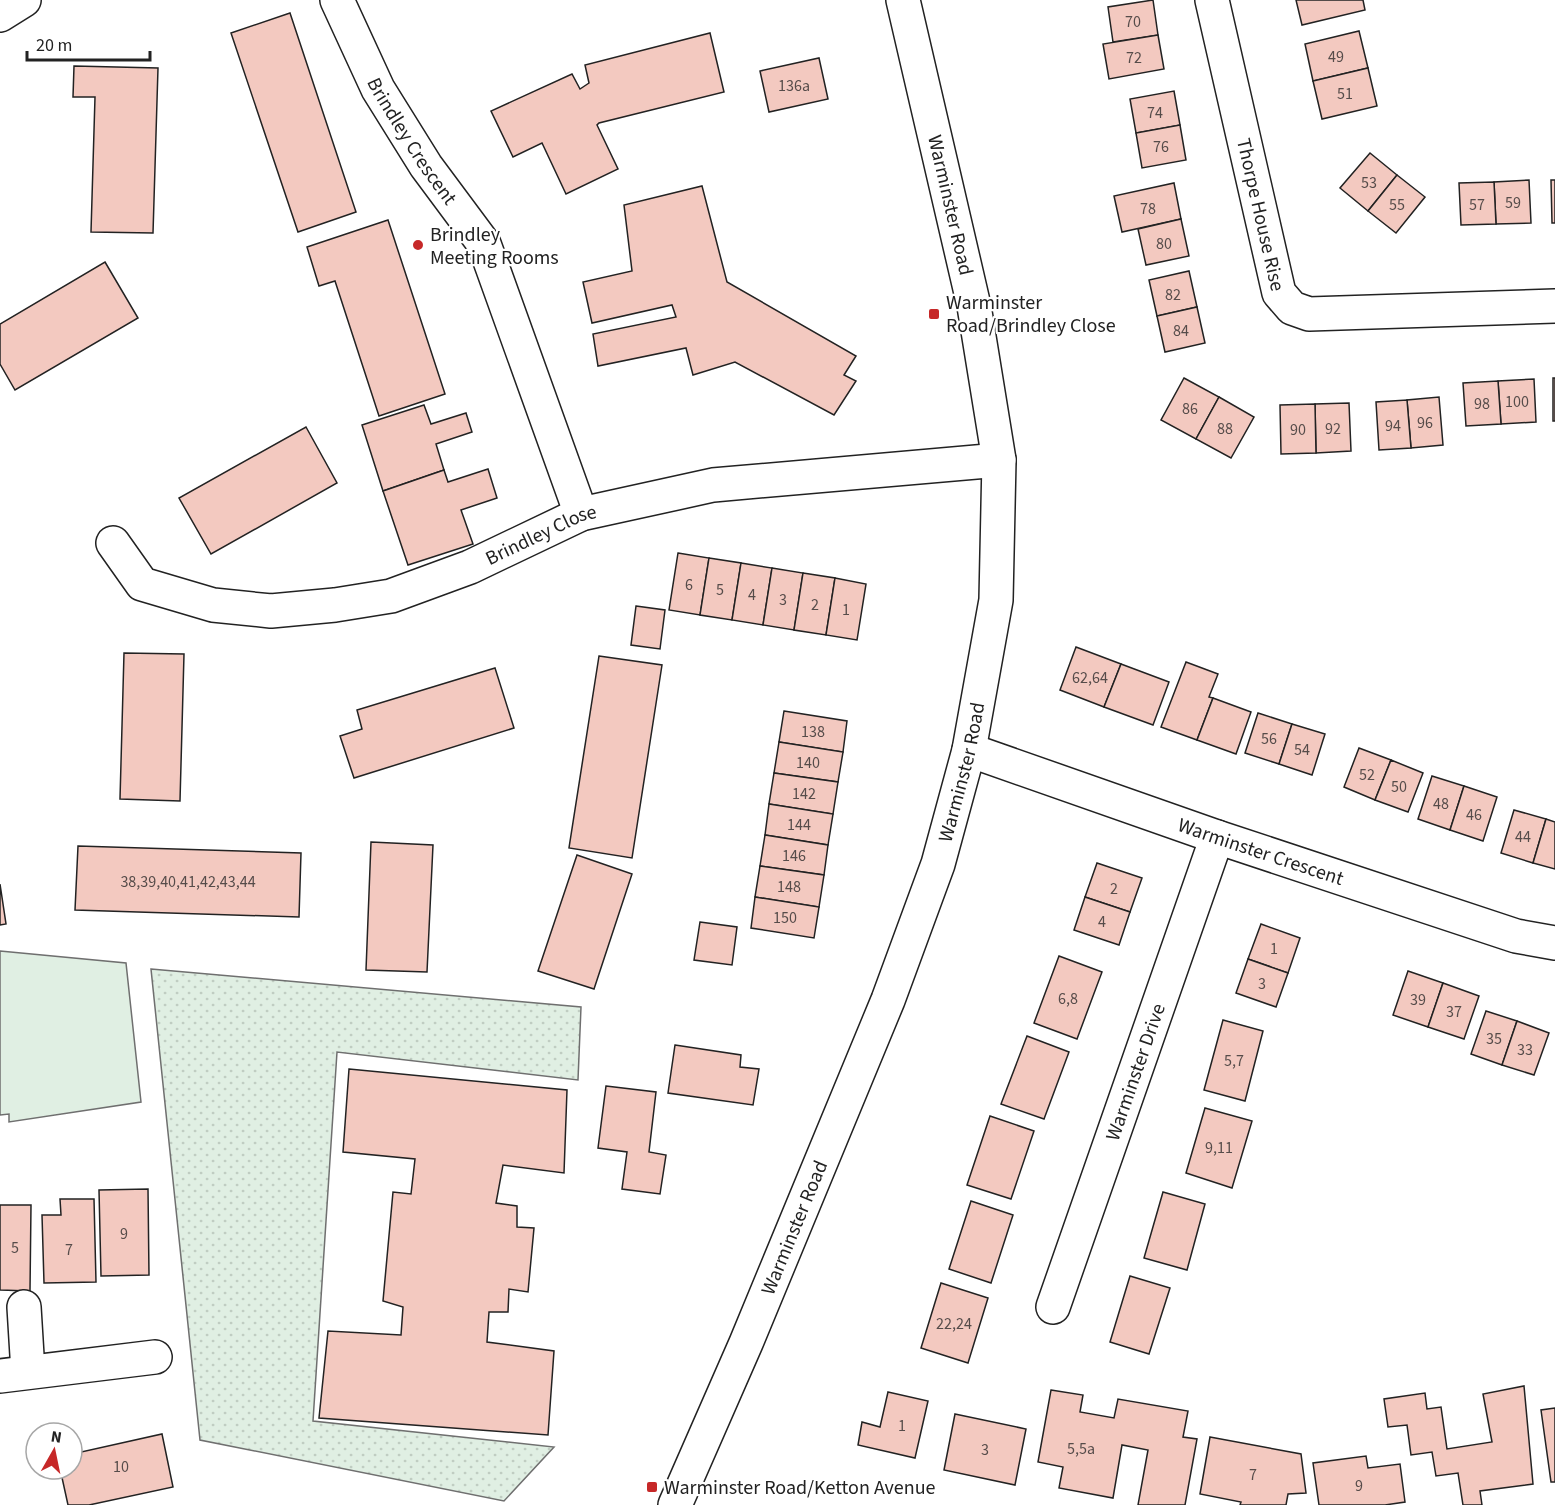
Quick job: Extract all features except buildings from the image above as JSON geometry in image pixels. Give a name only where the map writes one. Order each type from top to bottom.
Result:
[{"type":"street","points":[[0,15],[24,0]]},
{"type":"street","name":"Brindley Crescent","points":[[337,0],[378,89],[426,166],[484,244],[581,514]]},
{"type":"street","name":"Warminster Road","points":[[675,1505],[746,1343],[888,1000],[938,864],[969,750],[996,600],[999,460],[974,306],[903,0]]},
{"type":"street","name":"Thorpe House Rise","points":[[1212,0],[1279,293],[1292,308],[1309,314],[1555,306]]},
{"type":"street","name":"Brindley Close","points":[[113,543],[141,584],[213,605],[271,610],[391,596],[470,567],[581,514],[713,485],[999,460]]},
{"type":"street","name":"Warminster Crescent","points":[[969,750],[1217,837],[1516,936],[1555,943]]},
{"type":"street","name":"Warminster Drive","points":[[1053,1306],[1217,837]]},
{"type":"street","points":[[24,1307],[14,1374],[156,1357]]},
{"type":"green space","points":[[0,951],[126,963],[141,1102],[9,1122],[9,1114],[0,1115]]},
{"type":"green space","points":[[151,969],[581,1007],[578,1080],[337,1052],[313,1421],[554,1447],[504,1501],[200,1440]]},
{"type":"place","name":"Brindley Meeting Rooms","points":[[418,245]]},
{"type":"place","name":"Warminster Road/Brindley Close","points":[[934,314]]},
{"type":"place","name":"Warminster Road/Ketton Avenue","points":[[652,1487]]}]
